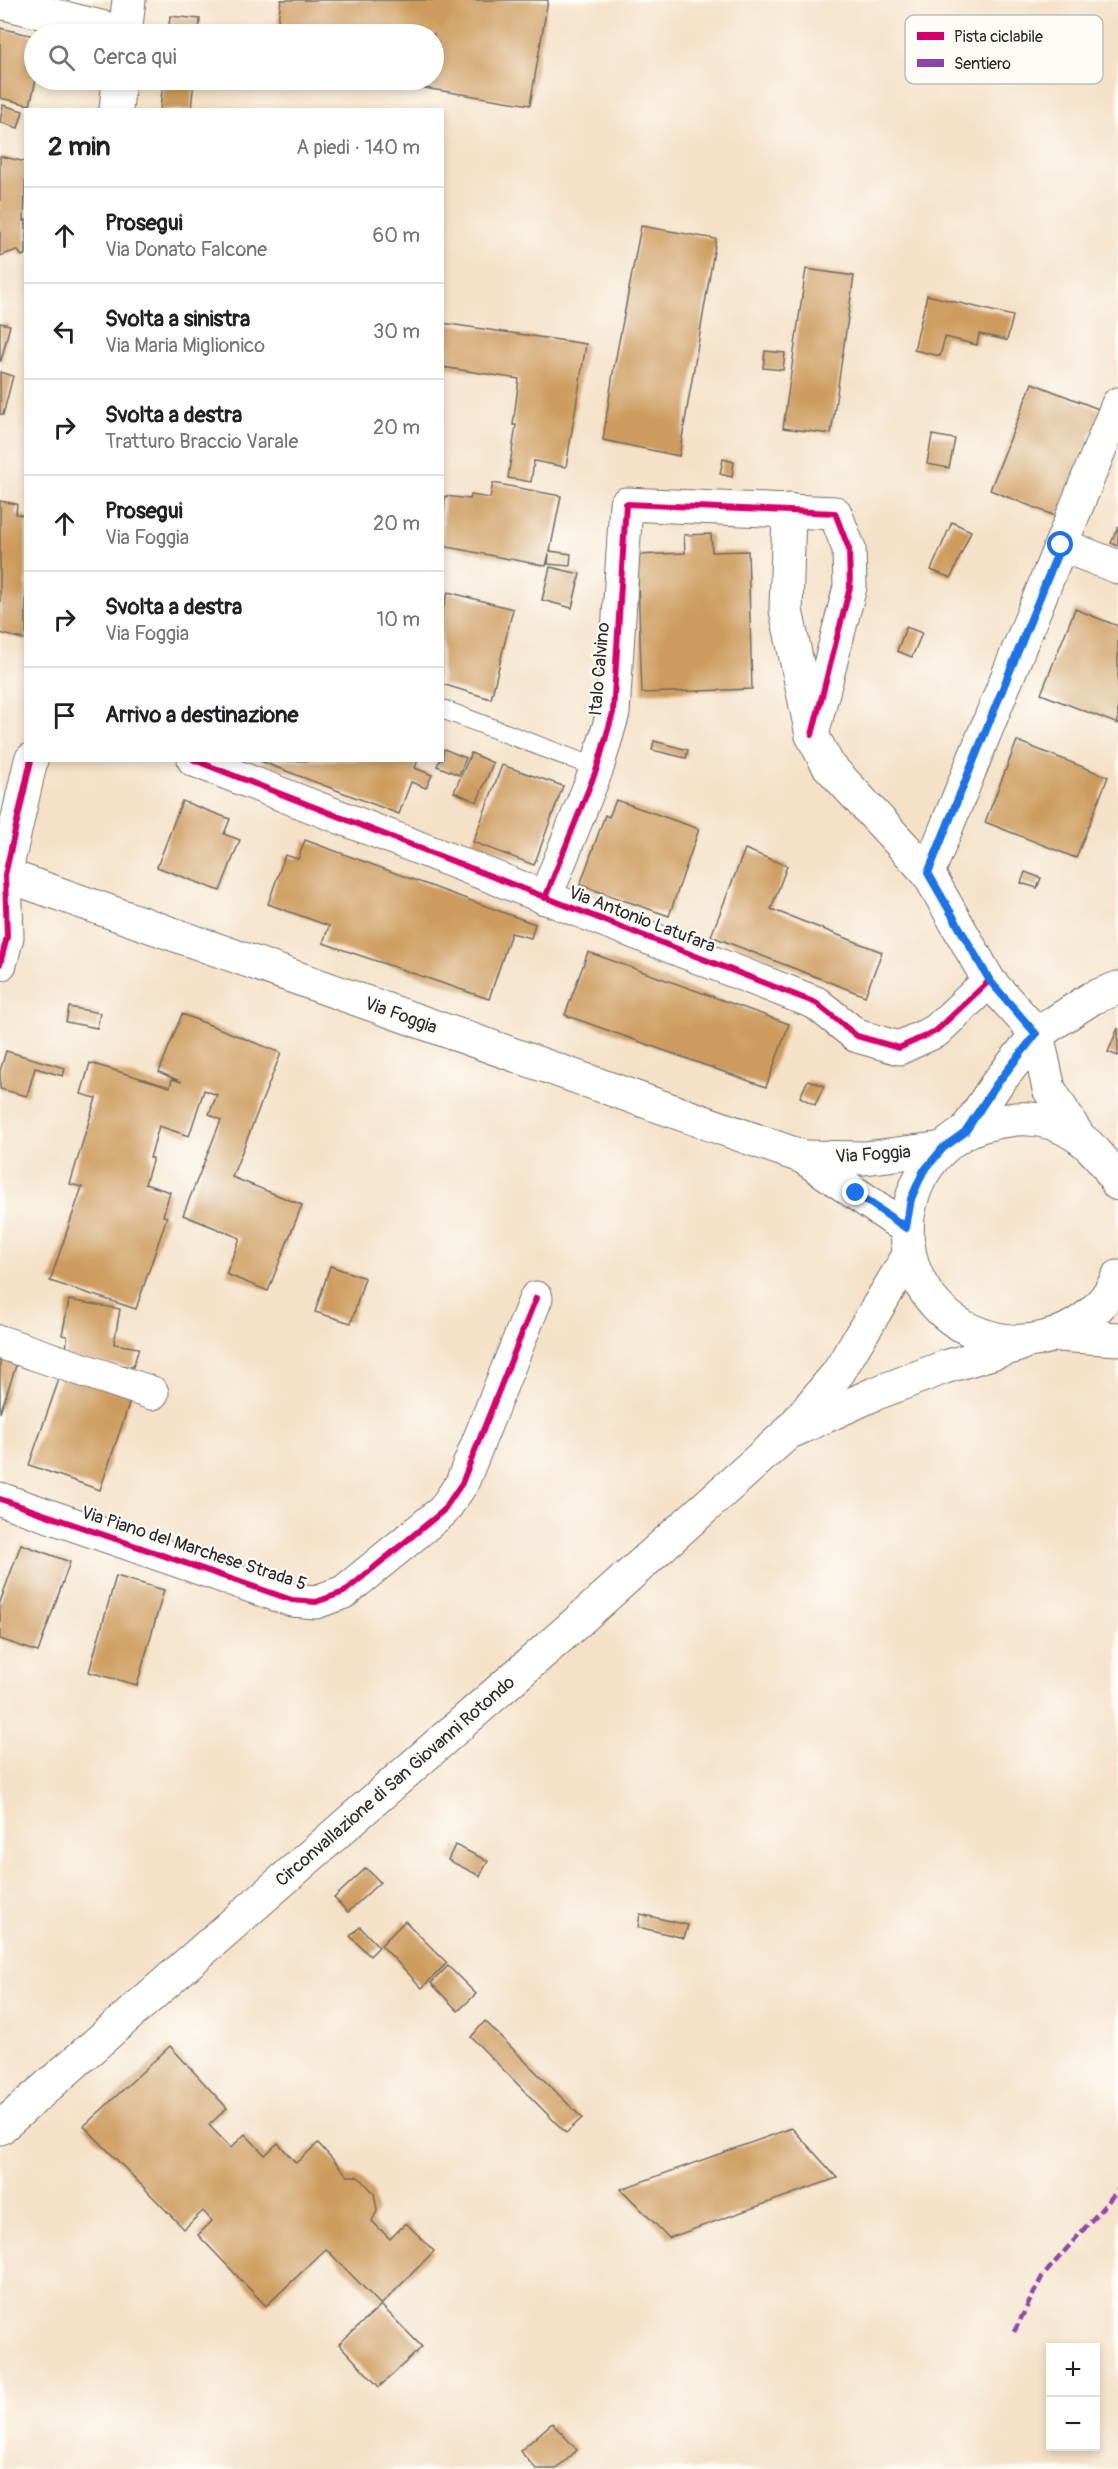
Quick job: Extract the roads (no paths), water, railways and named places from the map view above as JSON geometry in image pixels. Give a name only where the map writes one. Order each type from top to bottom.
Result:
[{"type":"street","points":[[126,24],[129,0]]},
{"type":"street","points":[[0,2],[86,24]]},
{"type":"street","points":[[116,108],[118,90]]},
{"type":"street","points":[[928,873],[1118,404]]},
{"type":"street","name":"Italo Calvino","points":[[546,898],[597,768],[613,713],[626,504],[789,510]]},
{"type":"street","points":[[812,735],[850,587],[849,549],[835,513],[789,510],[786,610],[812,735],[828,765],[928,873],[990,981],[1036,1034],[1049,1089],[1078,1136]]},
{"type":"street","points":[[1061,545],[1118,567]]},
{"type":"street","points":[[0,963],[7,938],[2,874],[31,762]]},
{"type":"street","name":"Via Antonio Latufara","points":[[199,762],[816,1003],[857,1036],[899,1048],[936,1031],[990,981]]},
{"type":"street","name":"Via Foggia","points":[[2,874],[803,1157],[865,1158],[954,1140],[993,1122],[1022,1119],[1051,1124],[1078,1136],[1094,1148],[1114,1173]]},
{"type":"street","points":[[954,1140],[1036,1034],[1092,998],[1118,988]]},
{"type":"street","name":"Via Foggia","points":[[907,1242],[911,1199],[919,1180],[923,1172],[954,1140]]},
{"type":"street","name":"Via Foggia","points":[[803,1157],[907,1242]]},
{"type":"street","points":[[907,1242],[921,1286],[942,1312],[969,1331],[1001,1341],[1046,1338],[1118,1339]]},
{"type":"street","name":"Circonvallazione di San Giovanni Rotondo","points":[[0,2127],[575,1624],[788,1433],[838,1373],[907,1242]]},
{"type":"street","points":[[1046,1338],[1087,1318],[1111,1293],[1118,1276]]},
{"type":"street","name":"Via Piano del Marchese Strada 5","points":[[0,1499],[292,1600],[316,1602],[344,1592],[443,1511],[462,1483],[536,1298]]},
{"type":"street","name":"Circonvallazione di San Giovanni Rotondo","points":[[788,1433],[874,1394],[935,1371],[1046,1338]]},
{"type":"street","points":[[0,1342],[152,1393]]},
{"type":"lane","points":[[444,710],[597,768]]}]
